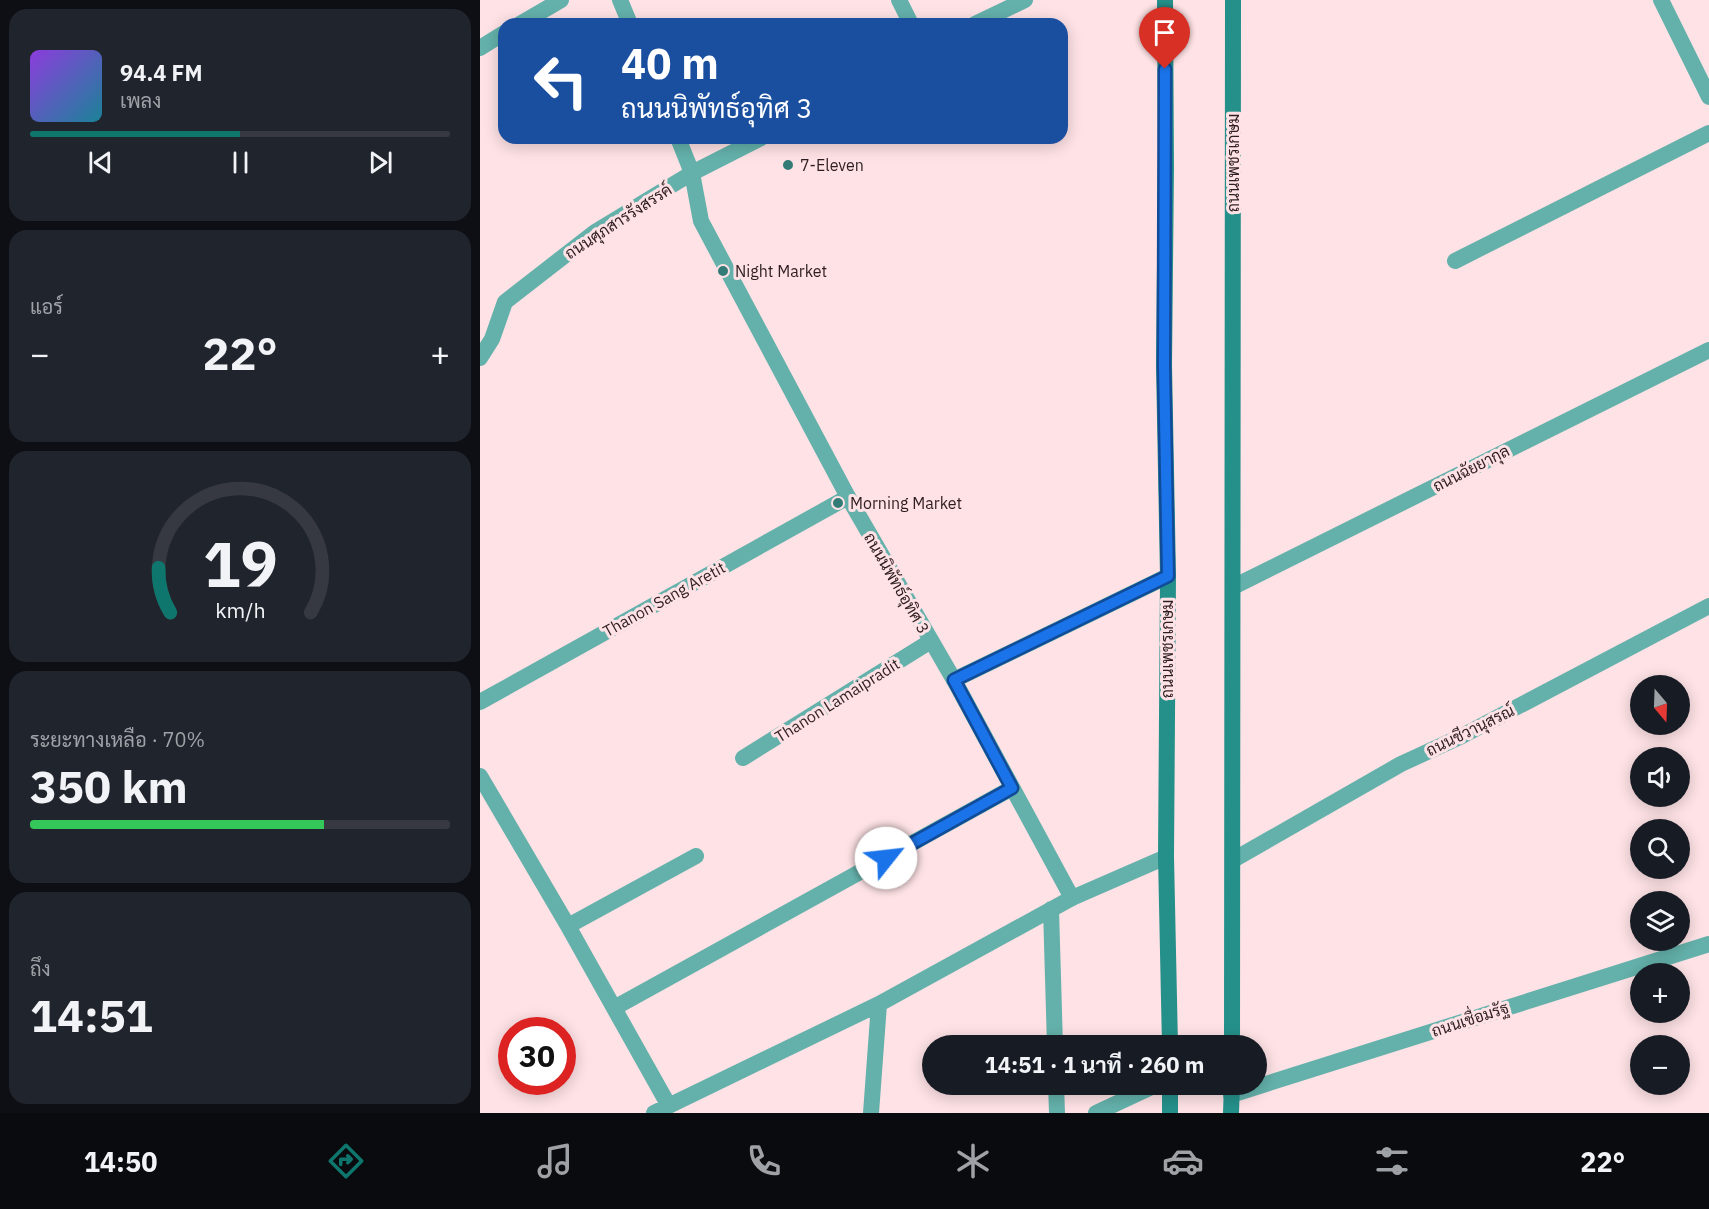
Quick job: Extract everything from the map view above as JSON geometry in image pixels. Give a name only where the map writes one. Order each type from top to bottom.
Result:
[{"type":"main road","name":"ถนนเพชรเกษม","points":[[1165,0],[1164,365],[1168,576],[1166,857],[1170,1035]]},
{"type":"main road","name":"ถนนเพชรเกษม","points":[[1232,1035],[1233,0]]},
{"type":"main road","points":[[1170,1095],[1170,1113]]},
{"type":"main road","points":[[1231,1113],[1232,1095]]},
{"type":"street","points":[[530,18],[561,0]]},
{"type":"street","points":[[620,0],[628,18]]},
{"type":"street","points":[[899,0],[908,18]]},
{"type":"street","points":[[988,18],[1025,0]]},
{"type":"street","points":[[1661,0],[1709,97]]},
{"type":"street","points":[[480,48],[498,37]]},
{"type":"street","points":[[1455,261],[1709,133]]},
{"type":"street","name":"ถนนนิพัทธ์อุทิศ 3","points":[[680,144],[692,173],[701,221],[848,497],[954,680],[1072,898]]},
{"type":"street","name":"ถนนศุภสารรังสรรค์","points":[[480,358],[492,339],[505,302],[595,232],[692,173],[749,144]]},
{"type":"street","name":"ถนนฉัยยากุล","points":[[1233,587],[1709,350]]},
{"type":"street","name":"Thanon Sang Aretit","points":[[480,702],[848,497]]},
{"type":"street","points":[[954,680],[1168,576]]},
{"type":"street","name":"ถนนชีวานุสรณ์","points":[[1233,860],[1401,764],[1462,736],[1709,606]]},
{"type":"street","name":"Thanon Lamaipradit","points":[[743,758],[931,641]]},
{"type":"street","points":[[480,776],[614,1008],[661,1109],[879,1004],[1072,898],[1166,857]]},
{"type":"street","points":[[614,1008],[1012,788]]},
{"type":"street","points":[[568,926],[696,856]]},
{"type":"street","points":[[1051,909],[1055,1035]]},
{"type":"street","name":"ถนนเชื่อมรัฐ","points":[[1267,1079],[1709,944]]},
{"type":"street","points":[[871,1113],[879,1004]]},
{"type":"street","points":[[1056,1095],[1057,1113]]},
{"type":"street","points":[[1096,1113],[1134,1095]]},
{"type":"place","name":"7-Eleven","points":[[788,165]]},
{"type":"place","name":"Night Market","points":[[723,271]]},
{"type":"place","name":"Morning Market","points":[[838,503]]},
{"type":"route","points":[[886,858],[1012,788],[954,680],[1168,576],[1164,365],[1165,69]]}]
